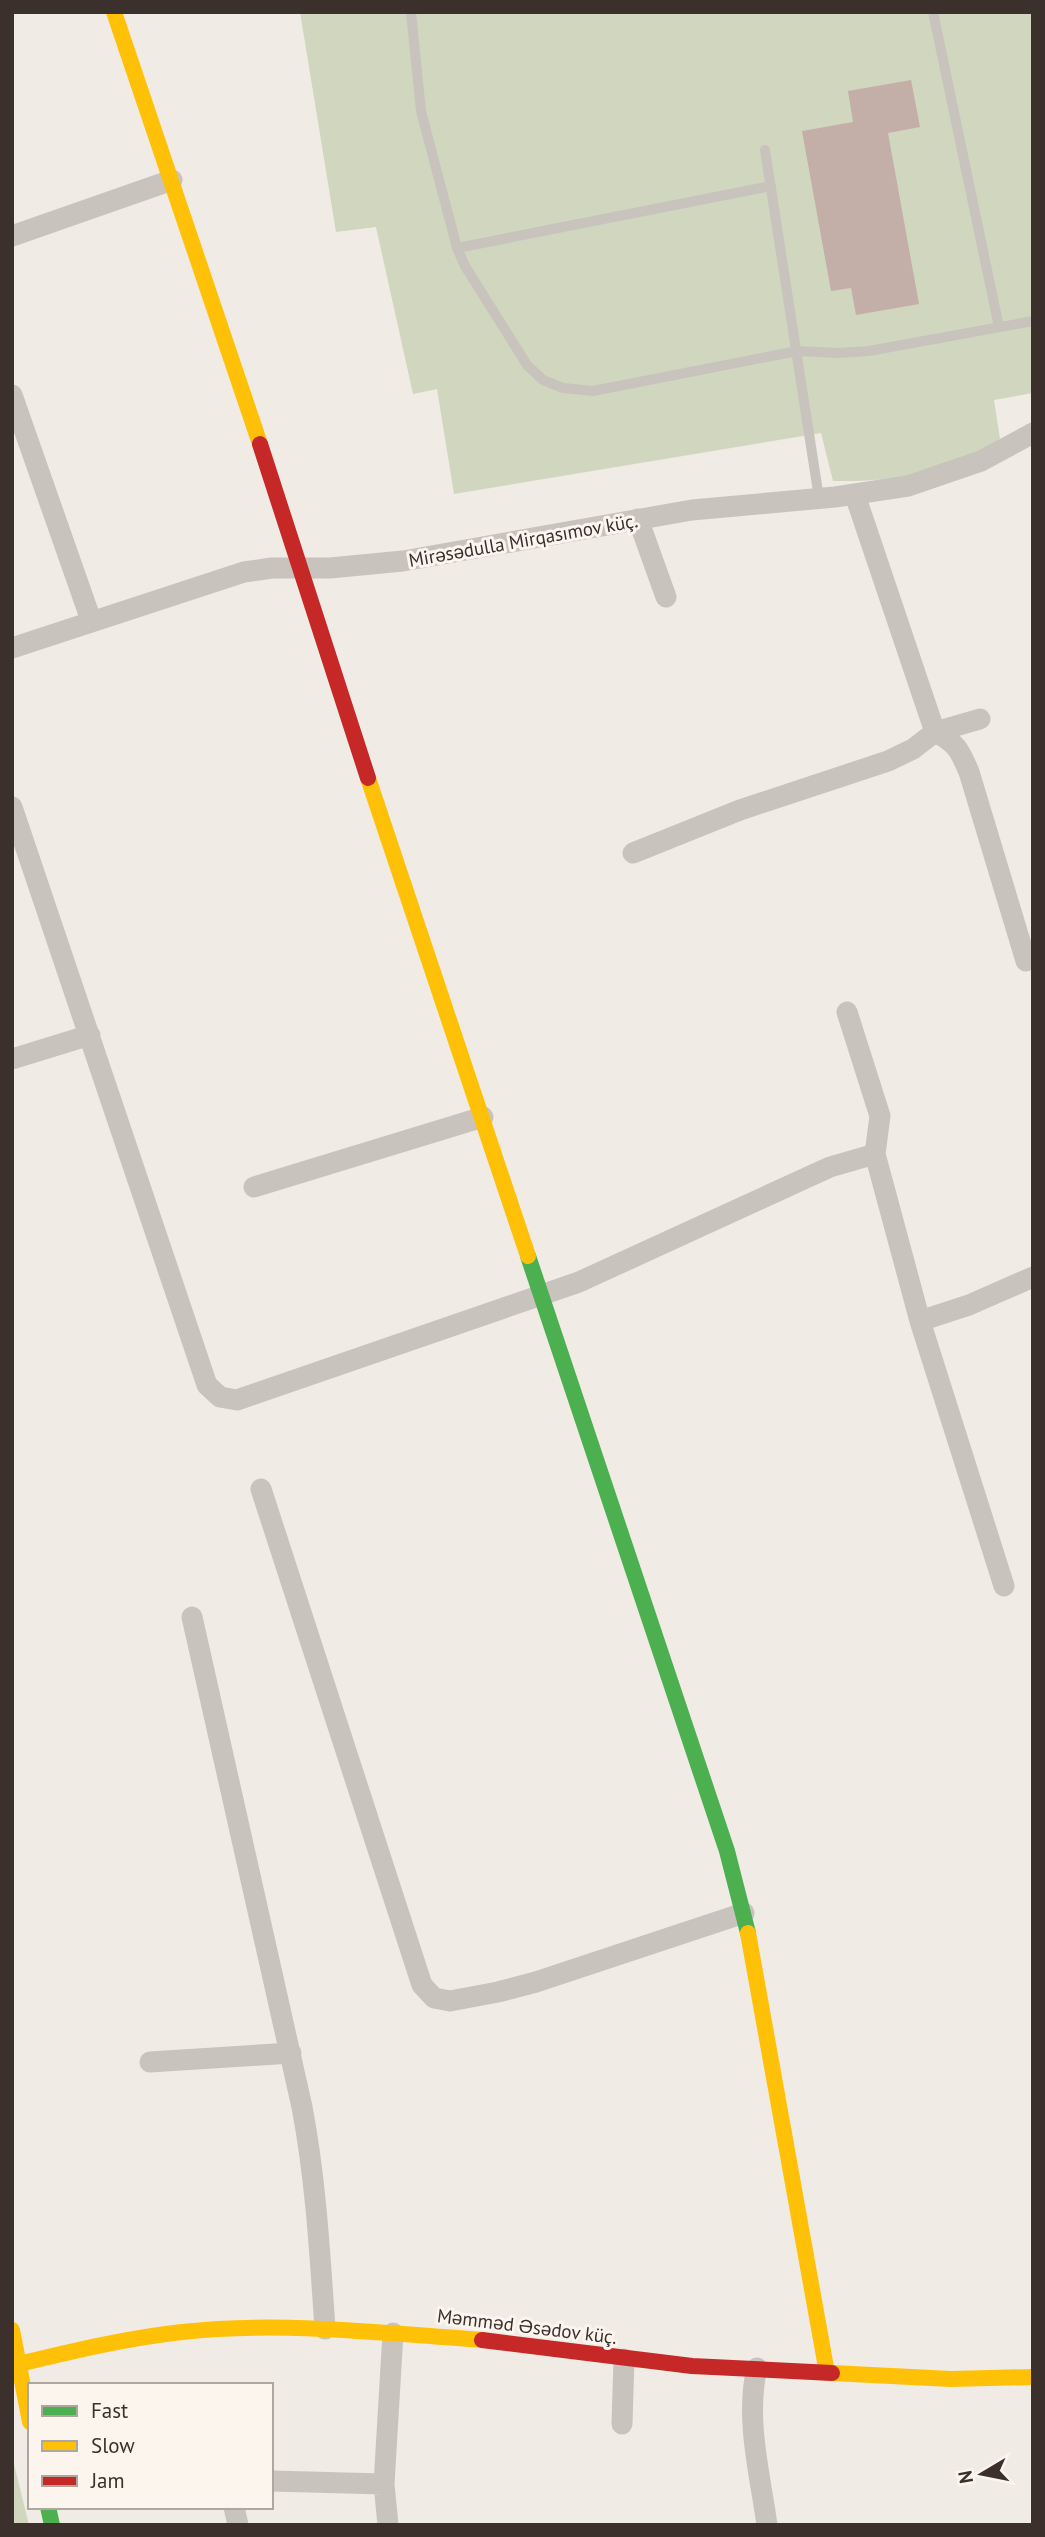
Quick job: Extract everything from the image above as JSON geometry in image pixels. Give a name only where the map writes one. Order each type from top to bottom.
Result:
[{"type":"street","points":[[114,12],[727,1851],[757,1972],[827,2373]]},
{"type":"street","points":[[12,236],[172,180]]},
{"type":"street","points":[[12,395],[91,620]]},
{"type":"street","name":"Mirəsədulla Mirqasımov küç.","points":[[12,648],[244,572],[402,561],[692,510],[855,495],[908,486],[981,461],[1033,433]]},
{"type":"street","points":[[855,495],[935,732],[953,741],[962,755],[1027,961]]},
{"type":"street","points":[[638,519],[666,597]]},
{"type":"street","points":[[633,853],[740,810],[888,761],[913,749],[935,732],[980,719]]},
{"type":"street","points":[[12,807],[207,1385],[220,1397],[237,1400],[543,1295],[632,1259],[830,1167],[875,1154]]},
{"type":"street","points":[[847,1012],[880,1116],[875,1154],[920,1321],[1004,1586]]},
{"type":"street","points":[[12,1059],[90,1035]]},
{"type":"street","points":[[254,1187],[483,1117]]},
{"type":"street","points":[[920,1321],[969,1305],[1033,1277]]},
{"type":"street","points":[[261,1489],[422,1985],[434,1998],[450,2001],[510,1989],[744,1913]]},
{"type":"street","points":[[192,1617],[311,2156],[325,2329]]},
{"type":"street","points":[[150,2062],[290,2053]]},
{"type":"street","name":"Məmməd Əsədov küç.","points":[[15,2365],[92,2346],[183,2332],[325,2329],[485,2340],[692,2366],[951,2379],[1033,2377]]},
{"type":"street","points":[[12,2330],[15,2365],[28,2414]]},
{"type":"street","points":[[388,2525],[384,2484],[393,2333]]},
{"type":"street","points":[[622,2424],[624,2359]]},
{"type":"street","points":[[757,2368],[752,2414],[766,2525]]},
{"type":"street","points":[[273,2481],[384,2484]]},
{"type":"lane","points":[[411,12],[421,111],[457,248],[465,266],[527,365],[543,380],[564,388],[593,391],[797,351],[838,354],[869,351],[1033,321]]},
{"type":"lane","points":[[933,12],[999,327]]},
{"type":"lane","points":[[765,150],[819,498]]},
{"type":"lane","points":[[457,248],[771,186]]},
{"type":"green space","points":[[300,12],[1033,12],[1033,393],[994,400],[1000,439],[962,460],[920,474],[877,480],[833,481],[821,433],[454,494],[437,389],[413,394],[376,227],[336,232]]},
{"type":"green space","points":[[12,2456],[29,2525],[12,2525]]},
{"type":"building","points":[[911,80],[920,127],[888,133],[919,304],[856,315],[851,288],[831,291],[802,131],[853,122],[848,91]]},
{"type":"traffic: fast","points":[[528,1256],[727,1851],[748,1933]]},
{"type":"traffic: fast","points":[[48,2509],[52,2525]]},
{"type":"traffic: slow","points":[[114,12],[260,444]]},
{"type":"traffic: slow","points":[[368,778],[528,1256]]},
{"type":"traffic: slow","points":[[748,1933],[827,2373]]},
{"type":"traffic: slow","points":[[19,2364],[141,2338],[219,2329],[332,2329],[482,2340]]},
{"type":"traffic: slow","points":[[12,2330],[28,2412]]},
{"type":"traffic: slow","points":[[832,2373],[951,2379],[1033,2377]]},
{"type":"traffic: jam","points":[[260,444],[368,778]]},
{"type":"traffic: jam","points":[[482,2340],[692,2366],[832,2373]]}]
